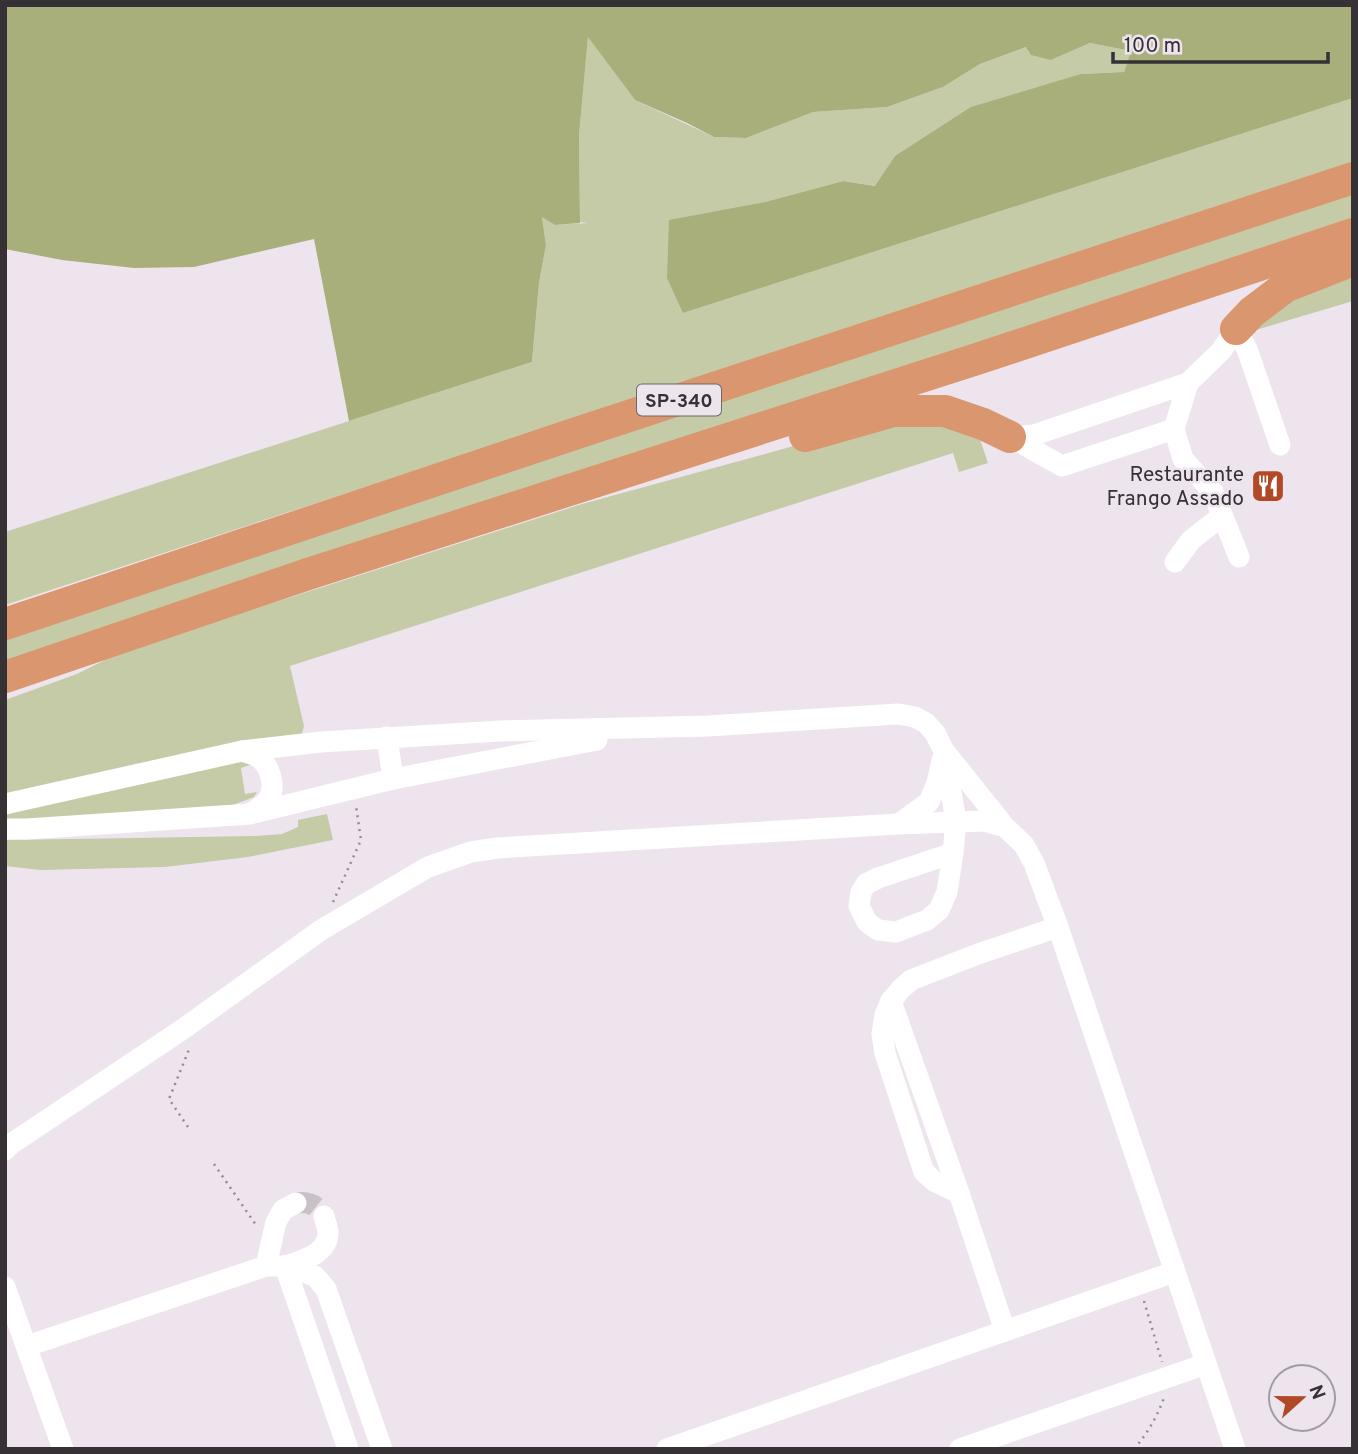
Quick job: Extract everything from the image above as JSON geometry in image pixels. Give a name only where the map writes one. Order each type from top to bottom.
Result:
[{"type":"highway","name":"SP-340","points":[[5,624],[1353,178]]},
{"type":"highway","name":"SP-340","points":[[5,677],[308,575],[983,357],[1353,234]]},
{"type":"highway","points":[[1237,329],[1252,312],[1285,287],[1353,260]]},
{"type":"highway","points":[[308,575],[406,555],[600,494],[893,411],[946,411],[1010,437]]},
{"type":"lane","points":[[1010,437],[1034,435],[1188,383],[1221,351],[1237,329],[1247,349],[1280,444]]},
{"type":"lane","points":[[1188,383],[1174,429],[1183,459],[1213,492],[1239,557]]},
{"type":"lane","points":[[1010,437],[1062,466],[1174,429]]},
{"type":"lane","points":[[1175,562],[1191,540],[1222,516]]},
{"type":"lane","points":[[5,691],[63,670],[149,628]]},
{"type":"lane","points":[[5,804],[242,751],[387,737],[500,731],[708,726],[898,714],[915,717],[926,723],[935,733],[944,751],[1005,827],[1024,845],[1034,863],[1235,1449]]},
{"type":"lane","points":[[5,829],[27,830],[250,814],[393,779],[579,742],[708,726]]},
{"type":"lane","points":[[387,737],[393,779]]},
{"type":"lane","points":[[242,751],[259,758],[268,767],[273,783],[271,796],[250,814]]},
{"type":"lane","points":[[944,751],[956,821],[953,853],[947,892],[939,909],[928,920],[896,932],[878,930],[867,922],[859,906],[861,892],[866,884],[953,853]]},
{"type":"lane","points":[[898,824],[929,802],[937,783],[944,751]]},
{"type":"lane","points":[[5,1150],[183,1029],[321,930],[429,867],[471,852],[497,848],[956,821],[984,821],[1005,827]]},
{"type":"lane","points":[[1005,1331],[891,1001],[911,980],[1058,927]]},
{"type":"lane","points":[[296,1203],[283,1210],[276,1222],[274,1259],[348,1449]]},
{"type":"lane","points":[[27,1346],[274,1259],[307,1258],[322,1248],[329,1235],[324,1216]]},
{"type":"lane","points":[[274,1259],[315,1276],[326,1289],[382,1449]]},
{"type":"lane","points":[[667,1449],[1174,1272]]},
{"type":"lane","points":[[5,1287],[63,1449]]},
{"type":"lane","points":[[961,1449],[1206,1364]]},
{"type":"path","points":[[321,930],[361,840],[353,789]]},
{"type":"path","points":[[183,1029],[192,1042],[169,1099],[188,1127]]},
{"type":"path","points":[[214,1164],[274,1259]]},
{"type":"green space","points":[[5,5],[1353,5],[1353,98],[683,313],[667,278],[669,220],[765,202],[843,181],[875,186],[895,156],[971,107],[1081,74],[1124,72],[1131,51],[1090,43],[1051,60],[1031,55],[1026,47],[980,64],[943,87],[887,107],[813,112],[746,138],[714,137],[635,100],[588,37],[579,135],[580,223],[555,225],[542,217],[546,245],[539,283],[532,362],[349,421],[314,239],[194,267],[134,268],[62,260],[5,249]]},
{"type":"green space","points":[[588,36],[635,100],[714,137],[746,138],[812,112],[887,107],[943,87],[980,64],[1026,47],[1051,60],[1090,43],[1131,51],[1124,72],[1081,74],[895,156],[876,186],[843,181],[765,202],[683,313],[1353,98],[1353,163],[5,605],[5,532],[532,362],[539,283],[546,245],[542,216],[555,225],[588,223],[580,222],[579,135]]},
{"type":"green space","points":[[1353,188],[1353,224],[5,668],[5,633]]},
{"type":"green space","points":[[1353,270],[1353,301],[1249,332],[1264,311]]},
{"type":"green space","points":[[907,419],[978,433],[988,463],[959,472],[953,453],[290,666],[304,726],[301,737],[5,795],[5,700],[77,674],[111,657],[213,622],[582,504],[874,424]]},
{"type":"green space","points":[[231,761],[247,762],[250,765],[241,768],[245,794],[257,792],[254,797],[233,805],[5,822],[5,814]]},
{"type":"green space","points":[[327,814],[333,840],[248,857],[165,867],[40,870],[5,866],[5,840],[282,834],[298,827],[298,820]]},
{"type":"tunnel","points":[[296,1203],[312,1205],[324,1216]]},
{"type":"place","name":"Restaurante Frango Assado","points":[[1268,486]]}]
